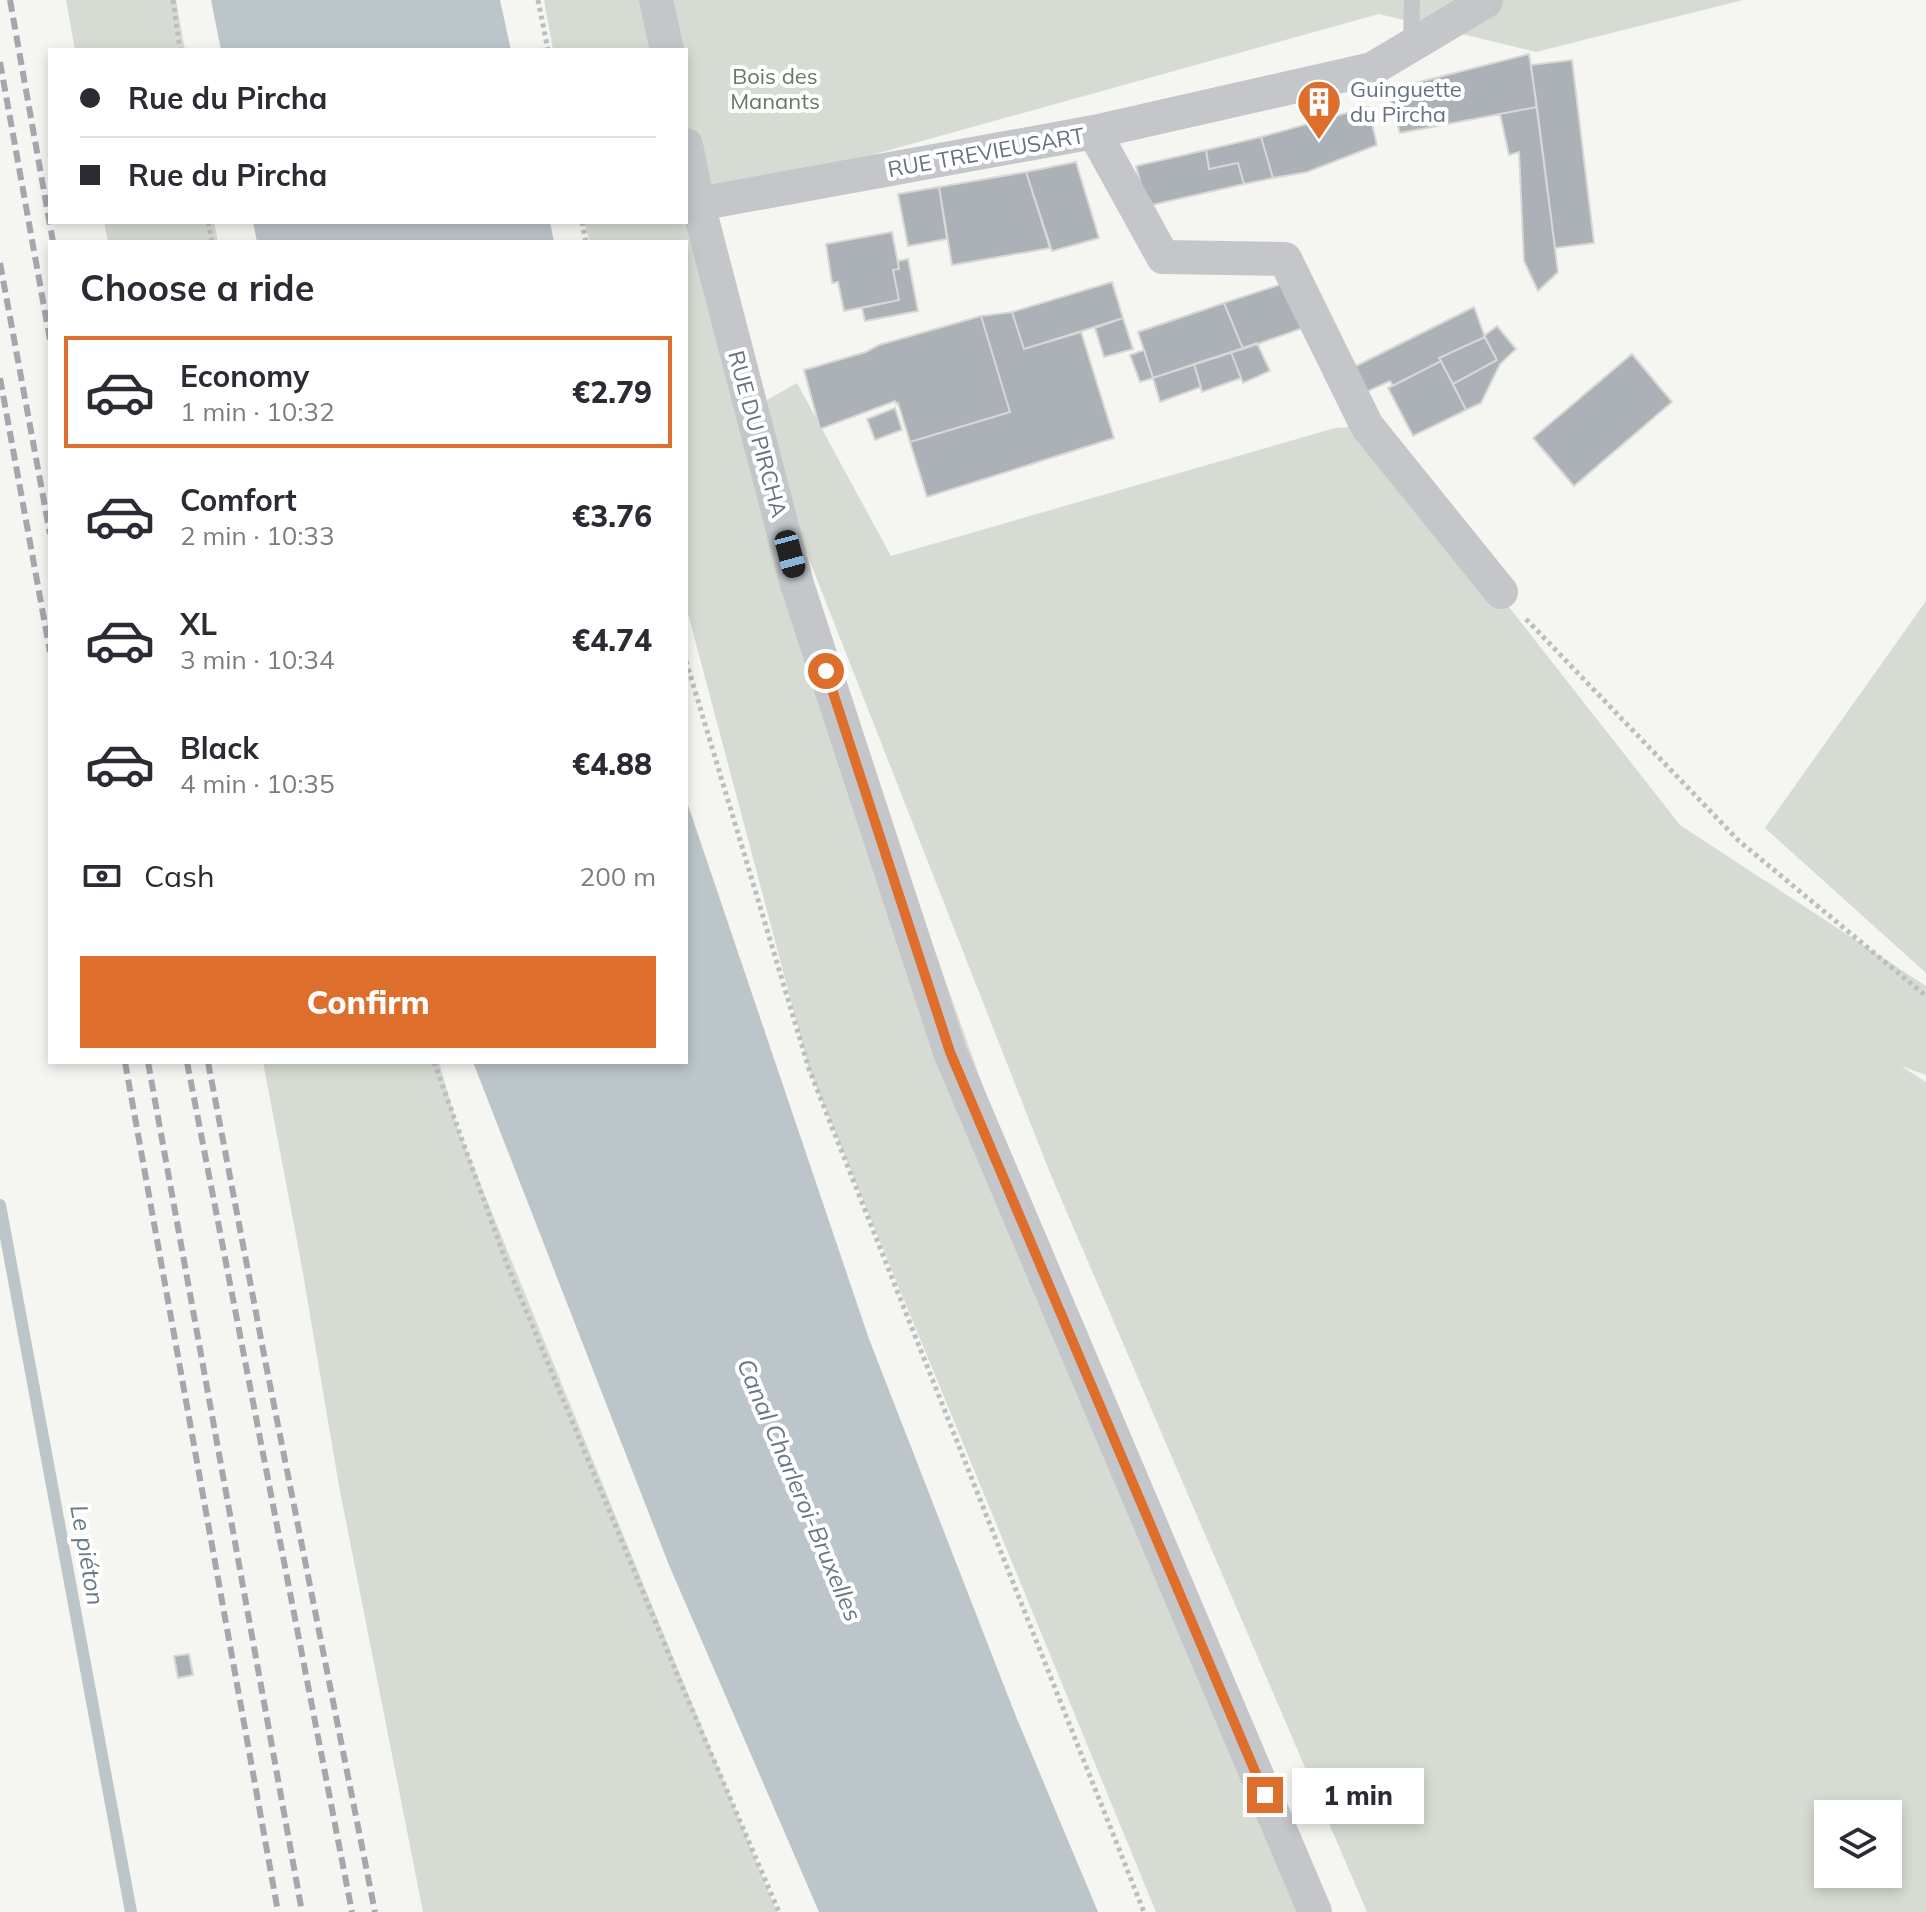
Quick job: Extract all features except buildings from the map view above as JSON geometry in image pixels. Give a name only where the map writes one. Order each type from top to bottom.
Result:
[{"type":"street","points":[[656,0],[667,48]]},
{"type":"street","points":[[1094,132],[1372,69],[1486,1]]},
{"type":"street","name":"RUE TREVIEUSART","points":[[698,204],[1094,132],[1163,257],[1285,259],[1367,426],[1501,592]]},
{"type":"street","name":"RUE DU PIRCHA","points":[[688,155],[698,204],[797,584],[950,1052],[1315,1912]]},
{"type":"lane","points":[[1411,46],[1412,0]]},
{"type":"path","points":[[173,0],[180,48]]},
{"type":"path","points":[[538,0],[548,48]]},
{"type":"path","points":[[1501,592],[1739,841],[1926,996]]},
{"type":"path","points":[[688,668],[809,1069],[1144,1912]]},
{"type":"path","points":[[435,1064],[508,1267],[779,1912]]},
{"type":"green space","points":[[66,0],[176,0],[185,48],[75,48]]},
{"type":"green space","name":"Bois des Manants","points":[[544,0],[1743,0],[1536,52],[1379,14],[699,203],[760,404],[797,383],[891,556],[1335,428],[1367,426],[1680,825],[1926,986],[1926,1075],[1901,1066],[1926,1082],[1926,1912],[1367,1912],[1050,1173],[798,531],[872,773],[1078,1355],[1310,1912],[1156,1912],[809,1069],[688,614],[688,240],[589,240],[585,224],[688,224],[688,48],[553,48]]},
{"type":"green space","points":[[104,224],[214,224],[218,240],[108,240]]},
{"type":"green space","points":[[1926,601],[1926,973],[1765,828]]},
{"type":"green space","points":[[263,1064],[440,1064],[458,1129],[777,1912],[423,1912],[339,1486]]},
{"type":"water","points":[[211,0],[500,0],[511,48],[221,48]]},
{"type":"water","points":[[253,224],[550,224],[554,240],[257,240]]},
{"type":"water","name":"Canal Charleroi-Bruxelles","points":[[688,805],[869,1339],[1015,1714],[1098,1912],[819,1912],[669,1565],[474,1064],[688,1064]]},
{"type":"waterway","name":"Le piéton","points":[[0,1205],[131,1912]]},
{"type":"railway","points":[[10,0],[48,214]]},
{"type":"railway","points":[[0,62],[48,329]]},
{"type":"railway","points":[[50,224],[53,240]]},
{"type":"railway","points":[[0,263],[48,523]]},
{"type":"railway","points":[[0,378],[48,641]]},
{"type":"railway","points":[[125,1064],[278,1912]]},
{"type":"railway","points":[[148,1064],[302,1912]]},
{"type":"railway","points":[[187,1064],[352,1912]]},
{"type":"railway","points":[[208,1064],[375,1912]]},
{"type":"place","name":"Guinguette du Pircha","points":[[1319,141]]},
{"type":"route","points":[[826,671],[950,1052],[1265,1795]]}]
